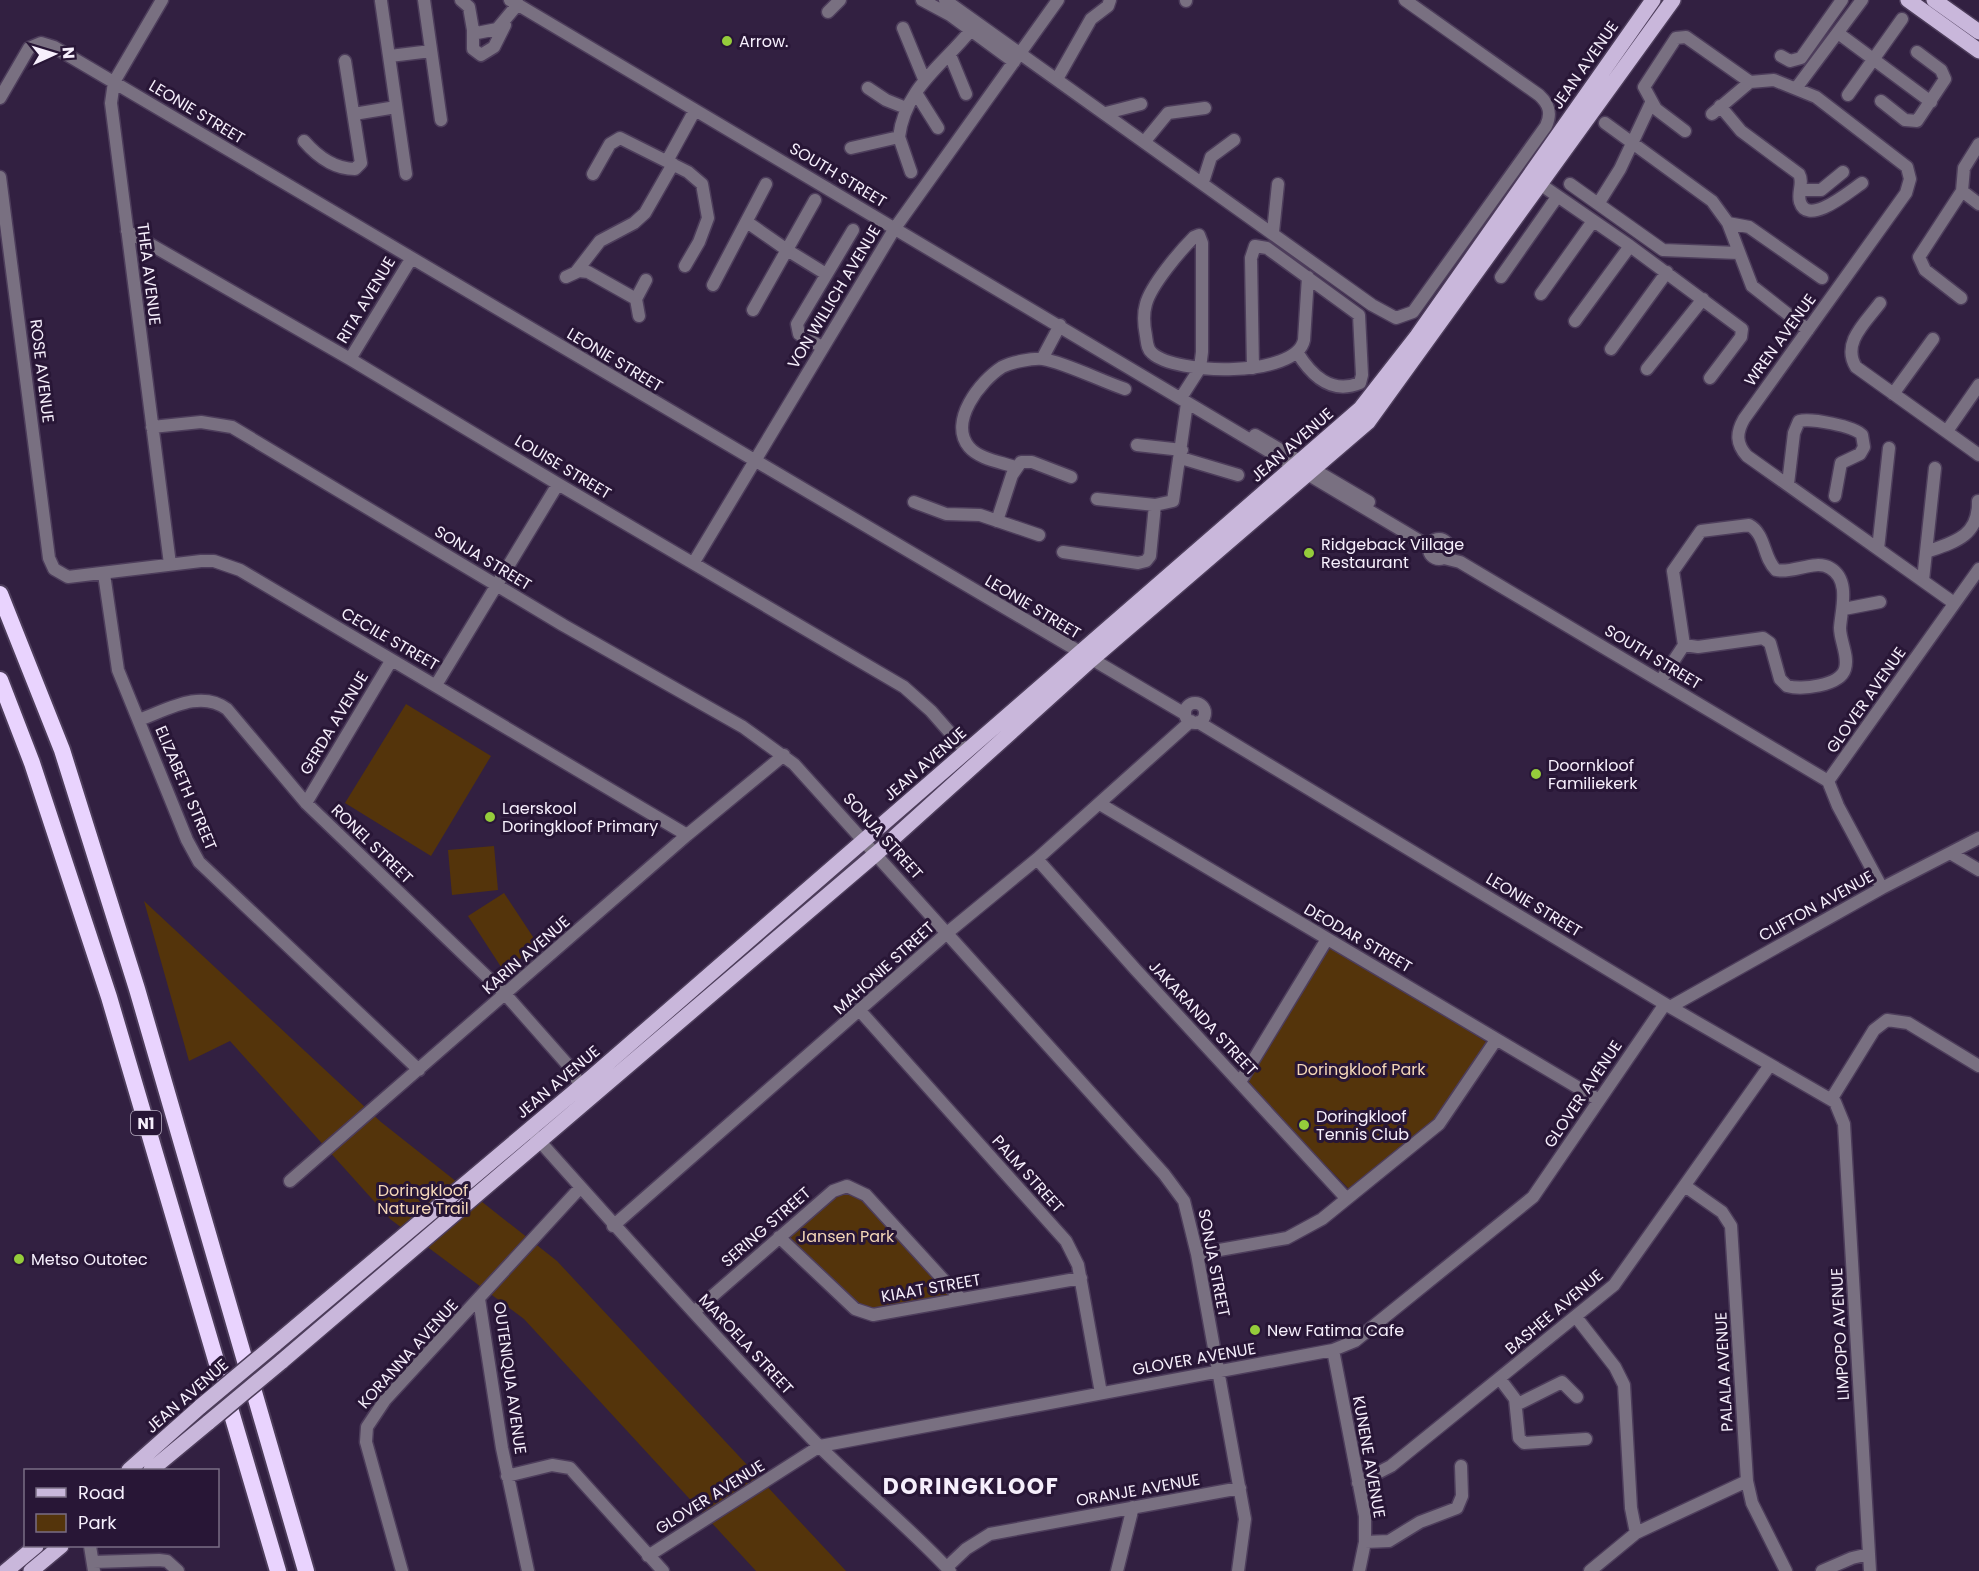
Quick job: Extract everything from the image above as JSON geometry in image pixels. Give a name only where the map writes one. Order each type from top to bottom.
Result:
[{"type":"highway","name":"N1","points":[[0,594],[62,750],[130,966],[216,1254],[306,1571]]},
{"type":"highway","name":"N1","points":[[0,680],[32,763],[108,997],[278,1571]]},
{"type":"main road","name":"JEAN AVENUE","points":[[130,1469],[201,1406],[587,1081],[967,752],[1312,473],[1377,412],[1422,339],[1653,0]]},
{"type":"main road","name":"JEAN AVENUE","points":[[152,1469],[540,1142],[876,853],[991,750],[1084,656],[1365,404],[1422,339],[1540,184],[1672,0]]},
{"type":"main road","points":[[1908,0],[1979,51]]},
{"type":"main road","points":[[1934,0],[1979,32]]},
{"type":"main road","points":[[934,780],[943,783],[977,753],[991,750]]},
{"type":"main road","points":[[642,1033],[656,1034],[692,1004],[703,1003]]},
{"type":"main road","points":[[478,1173],[493,1167],[522,1146],[540,1142]]},
{"type":"main road","points":[[6,1571],[34,1547]]},
{"type":"main road","points":[[31,1571],[59,1547]]},
{"type":"street","name":"THEA AVENUE","points":[[162,0],[114,82],[111,94],[112,117],[171,564]]},
{"type":"street","points":[[427,0],[431,51],[441,120]]},
{"type":"street","points":[[461,0],[469,7],[473,49],[476,54],[485,54],[494,46],[514,2]]},
{"type":"street","points":[[828,12],[840,0]]},
{"type":"street","points":[[922,0],[1017,58],[1057,79],[1379,310],[1396,318],[1413,312],[1546,126],[1550,113],[1544,99],[1405,0]]},
{"type":"street","name":"VON WILLICH AVENUE","points":[[694,562],[895,228],[1058,0]]},
{"type":"street","points":[[1057,79],[1091,19],[1108,6],[1110,0]]},
{"type":"street","points":[[1797,87],[1862,0]]},
{"type":"street","points":[[381,1],[406,174]]},
{"type":"street","name":"SOUTH STREET","points":[[514,2],[1432,544],[1430,553],[1435,558],[1446,553],[1828,781]]},
{"type":"street","points":[[954,2],[1017,58]]},
{"type":"street","points":[[1780,56],[1790,61],[1802,58],[1837,2]]},
{"type":"street","points":[[1848,95],[1902,19]]},
{"type":"street","points":[[472,27],[504,21]]},
{"type":"street","points":[[903,28],[924,79]]},
{"type":"street","points":[[911,172],[899,137],[906,108],[924,79],[950,55],[971,30]]},
{"type":"street","points":[[1838,33],[1931,102]]},
{"type":"street","points":[[1685,131],[1651,103],[1645,92],[1645,83],[1673,41],[1679,36],[1695,42],[1750,82],[1716,110],[1799,174],[1802,179],[1800,190],[1802,206],[1815,211],[1862,183]]},
{"type":"street","name":"LEONIE STREET","points":[[0,98],[29,48],[36,44],[48,45],[1084,656],[1193,717],[1668,1006],[1832,1098]]},
{"type":"street","points":[[390,56],[431,51]]},
{"type":"street","points":[[1881,102],[1913,122],[1931,102],[1944,83],[1944,76],[1941,70],[1917,52]]},
{"type":"street","points":[[950,55],[966,94]]},
{"type":"street","points":[[127,61],[130,92]]},
{"type":"street","points":[[304,141],[331,163],[351,169],[359,167],[361,163],[345,61]]},
{"type":"street","name":"WREN AVENUE","points":[[1750,82],[1774,80],[1797,87],[1816,97],[1899,158],[1907,167],[1910,179],[1909,186],[1898,206],[1744,419],[1738,433],[1739,444],[1748,456],[1954,603]]},
{"type":"street","points":[[868,88],[886,100],[906,108]]},
{"type":"street","points":[[916,93],[938,128]]},
{"type":"street","points":[[1598,204],[1617,176],[1651,103]]},
{"type":"street","points":[[1106,113],[1141,105]]},
{"type":"street","points":[[354,114],[396,107]]},
{"type":"street","points":[[1145,141],[1168,113],[1205,108]]},
{"type":"street","points":[[636,299],[588,272],[571,274],[600,241],[633,223],[645,213],[695,110]]},
{"type":"street","points":[[1605,123],[1707,196],[1728,223],[1752,286],[1808,330]]},
{"type":"street","points":[[851,148],[899,137]]},
{"type":"street","points":[[593,174],[617,138],[624,138],[697,178],[702,184],[707,205],[706,225],[685,266]]},
{"type":"street","points":[[1203,183],[1211,157],[1234,140]]},
{"type":"street","points":[[1961,298],[1925,270],[1919,257],[1962,191],[1964,168],[1979,144]]},
{"type":"street","points":[[1800,190],[1821,190],[1843,172]]},
{"type":"street","name":"ROSE AVENUE","points":[[0,177],[49,558],[54,570]]},
{"type":"street","points":[[713,285],[766,184]]},
{"type":"street","points":[[1273,232],[1278,184]]},
{"type":"street","points":[[1540,184],[1667,272],[1743,331],[1732,350],[1710,378]]},
{"type":"street","points":[[1570,184],[1663,250],[1738,253]]},
{"type":"street","points":[[1962,191],[1979,204]]},
{"type":"street","points":[[1501,278],[1557,197]]},
{"type":"street","points":[[753,310],[815,200]]},
{"type":"street","points":[[1541,294],[1593,221]]},
{"type":"street","points":[[747,222],[826,274]]},
{"type":"street","points":[[1728,223],[1749,226],[1822,278]]},
{"type":"street","points":[[822,347],[799,334],[796,327],[853,230]]},
{"type":"street","name":"LOUISE STREET","points":[[127,231],[350,358],[558,484],[904,687],[931,711],[967,752]]},
{"type":"street","points":[[1097,500],[1155,505],[1173,501],[1182,454],[1186,398],[1200,368],[1202,243],[1198,235],[1183,249],[1146,302],[1144,320],[1147,342],[1152,353],[1200,368],[1253,368],[1297,352],[1304,340],[1308,277]]},
{"type":"street","points":[[1253,368],[1253,248],[1260,246],[1268,248],[1358,312],[1361,381],[1354,385],[1324,383],[1309,369],[1297,352]]},
{"type":"street","points":[[1575,321],[1630,246]]},
{"type":"street","name":"RITA AVENUE","points":[[350,358],[411,259]]},
{"type":"street","points":[[1611,349],[1667,272]]},
{"type":"street","points":[[639,316],[636,299],[646,280]]},
{"type":"street","points":[[1647,369],[1704,299]]},
{"type":"street","points":[[1880,303],[1855,338],[1850,354],[1861,372],[1979,455]]},
{"type":"street","points":[[1042,359],[1060,325]]},
{"type":"street","points":[[1893,394],[1933,339]]},
{"type":"street","points":[[1015,467],[980,455],[969,447],[962,430],[963,417],[981,387],[999,369],[1009,364],[1042,359],[1125,389]]},
{"type":"street","points":[[1947,431],[1979,385]]},
{"type":"street","points":[[1788,484],[1794,433],[1799,421],[1810,420],[1853,429],[1862,435],[1864,447],[1860,454],[1841,463],[1835,496]]},
{"type":"street","name":"SONJA STREET","points":[[152,427],[201,422],[232,427],[652,677],[743,727],[784,755],[876,853],[1179,1192],[1187,1209],[1197,1254],[1240,1488],[1245,1527],[1238,1571]]},
{"type":"street","points":[[1137,445],[1182,454],[1238,475]]},
{"type":"street","points":[[1878,549],[1889,448]]},
{"type":"street","points":[[997,521],[1015,467],[1021,462],[1032,462],[1071,477]]},
{"type":"street","points":[[1923,580],[1935,468]]},
{"type":"street","points":[[436,685],[558,484]]},
{"type":"street","points":[[1926,552],[1970,531],[1977,520],[1978,501]]},
{"type":"street","points":[[914,502],[946,514],[980,515],[1039,535]]},
{"type":"street","points":[[1063,552],[1138,563],[1146,561],[1150,556],[1155,505]]},
{"type":"street","points":[[1661,681],[1684,645],[1673,571],[1694,538],[1706,529],[1742,524],[1754,528],[1776,570],[1823,566],[1832,569],[1841,584],[1844,609],[1840,628],[1845,669],[1839,679],[1828,683],[1787,686],[1780,679],[1770,643],[1763,638],[1698,647],[1684,645]]},
{"type":"street","name":"CECILE STREET","points":[[54,570],[68,577],[214,561],[240,570],[687,835]]},
{"type":"street","name":"GLOVER AVENUE","points":[[1828,781],[1979,569]]},
{"type":"street","name":"ELIZABETH STREET","points":[[104,574],[116,660],[187,840],[199,862],[419,1070]]},
{"type":"street","points":[[1844,609],[1880,602]]},
{"type":"street","name":"GERDA AVENUE","points":[[306,803],[391,661]]},
{"type":"street","name":"RONEL STREET","points":[[139,720],[202,699],[218,703],[227,710],[306,803],[506,995],[567,1064],[587,1081]]},
{"type":"street","name":"LEONIE STREET","points":[[1166,702],[1200,704],[1193,717]]},
{"type":"street","name":"MAHONIE STREET","points":[[613,1226],[861,1012],[947,933],[1100,804],[1178,735],[1193,717]]},
{"type":"street","name":"KARIN AVENUE","points":[[290,1180],[506,995],[687,835],[784,755]]},
{"type":"street","points":[[1828,781],[1838,806],[1882,888]]},
{"type":"street","name":"DEODAR STREET","points":[[1100,804],[1599,1100]]},
{"type":"street","name":"CLIFTON AVENUE","points":[[1668,1006],[1882,888],[1952,854],[1979,838]]},
{"type":"street","points":[[1952,854],[1979,870]]},
{"type":"street","name":"JAKARANDA STREET","points":[[1037,859],[1346,1198]]},
{"type":"street","points":[[1240,1082],[1328,939]]},
{"type":"street","points":[[1693,992],[1690,1008],[1696,1021]]},
{"type":"street","name":"GLOVER AVENUE","points":[[648,1556],[820,1446],[1333,1350],[1355,1341],[1528,1201],[1668,1006]]},
{"type":"street","name":"PALM STREET","points":[[861,1012],[1066,1241],[1073,1253],[1080,1278],[1101,1393]]},
{"type":"street","points":[[1832,1098],[1874,1030],[1887,1020],[1908,1023],[1979,1066]]},
{"type":"street","points":[[1197,1254],[1287,1238],[1322,1219],[1439,1124],[1496,1040]]},
{"type":"street","name":"BASHEE AVENUE","points":[[1358,1484],[1391,1466],[1614,1285],[1770,1065]]},
{"type":"street","name":"LIMPOPO AVENUE","points":[[1832,1098],[1840,1109],[1844,1124],[1870,1571]]},
{"type":"street","name":"MAROELA STREET","points":[[529,1130],[613,1226],[820,1446],[948,1569]]},
{"type":"street","name":"SERING STREET","points":[[694,1312],[833,1191],[850,1186],[866,1195],[961,1299]]},
{"type":"street","name":"PALALA AVENUE","points":[[1685,1186],[1722,1212],[1733,1232],[1747,1480],[1752,1503],[1786,1571]]},
{"type":"street","name":"OUTENIQUA AVENUE","points":[[528,1571],[507,1476],[479,1299],[579,1189]]},
{"type":"street","name":"KIAAT STREET","points":[[779,1237],[846,1301],[863,1313],[891,1313],[1080,1278]]},
{"type":"street","name":"KORANNA AVENUE","points":[[402,1571],[366,1442],[367,1427],[385,1400],[479,1299]]},
{"type":"street","points":[[1576,1317],[1615,1367],[1624,1385],[1631,1508],[1636,1533]]},
{"type":"street","name":"KUNENE AVENUE","points":[[1333,1350],[1365,1516],[1365,1542],[1359,1571]]},
{"type":"street","points":[[1500,1379],[1512,1393],[1516,1405],[1519,1438],[1524,1443],[1586,1439]]},
{"type":"street","points":[[1516,1405],[1562,1382],[1577,1397]]},
{"type":"street","points":[[507,1476],[552,1465],[570,1468],[663,1571]]},
{"type":"street","points":[[1365,1542],[1389,1542],[1420,1522],[1457,1508],[1462,1497],[1461,1466]]},
{"type":"street","points":[[1590,1571],[1636,1533],[1747,1480]]},
{"type":"street","name":"ORANJE AVENUE","points":[[948,1569],[966,1549],[990,1534],[1240,1488]]},
{"type":"street","points":[[1117,1571],[1133,1507]]},
{"type":"street","points":[[90,1547],[93,1566],[159,1560],[167,1561],[178,1571]]},
{"type":"street","points":[[1822,1571],[1852,1558],[1869,1554]]},
{"type":"green space","points":[[406,704],[491,756],[431,856],[345,803]]},
{"type":"green space","points":[[494,846],[498,890],[452,895],[448,850]]},
{"type":"green space","points":[[504,893],[539,946],[503,970],[468,916]]},
{"type":"green space","name":"Doringkloof Nature Trail","points":[[144,901],[381,1122],[557,1261],[846,1571],[756,1571],[524,1319],[390,1219],[230,1041],[189,1061]]},
{"type":"green space","name":"Doringkloof Park","points":[[1329,943],[1491,1045],[1438,1122],[1352,1192],[1245,1084]]},
{"type":"green space","name":"Jansen Park","points":[[850,1184],[956,1297],[886,1312],[855,1306],[783,1236]]},
{"type":"place","name":"Arrow.","points":[[727,41]]},
{"type":"place","name":"Ridgeback Village Restaurant","points":[[1309,553]]},
{"type":"place","name":"Doornkloof Familiekerk","points":[[1536,774]]},
{"type":"place","name":"Laerskool Doringkloof Primary","points":[[490,817]]},
{"type":"place","name":"Doringkloof Tennis Club","points":[[1304,1125]]},
{"type":"place","name":"Metso Outotec","points":[[19,1259]]},
{"type":"place","name":"New Fatima Cafe","points":[[1255,1330]]},
{"type":"district","name":"DORINGKLOOF","points":[[971,1486]]}]
